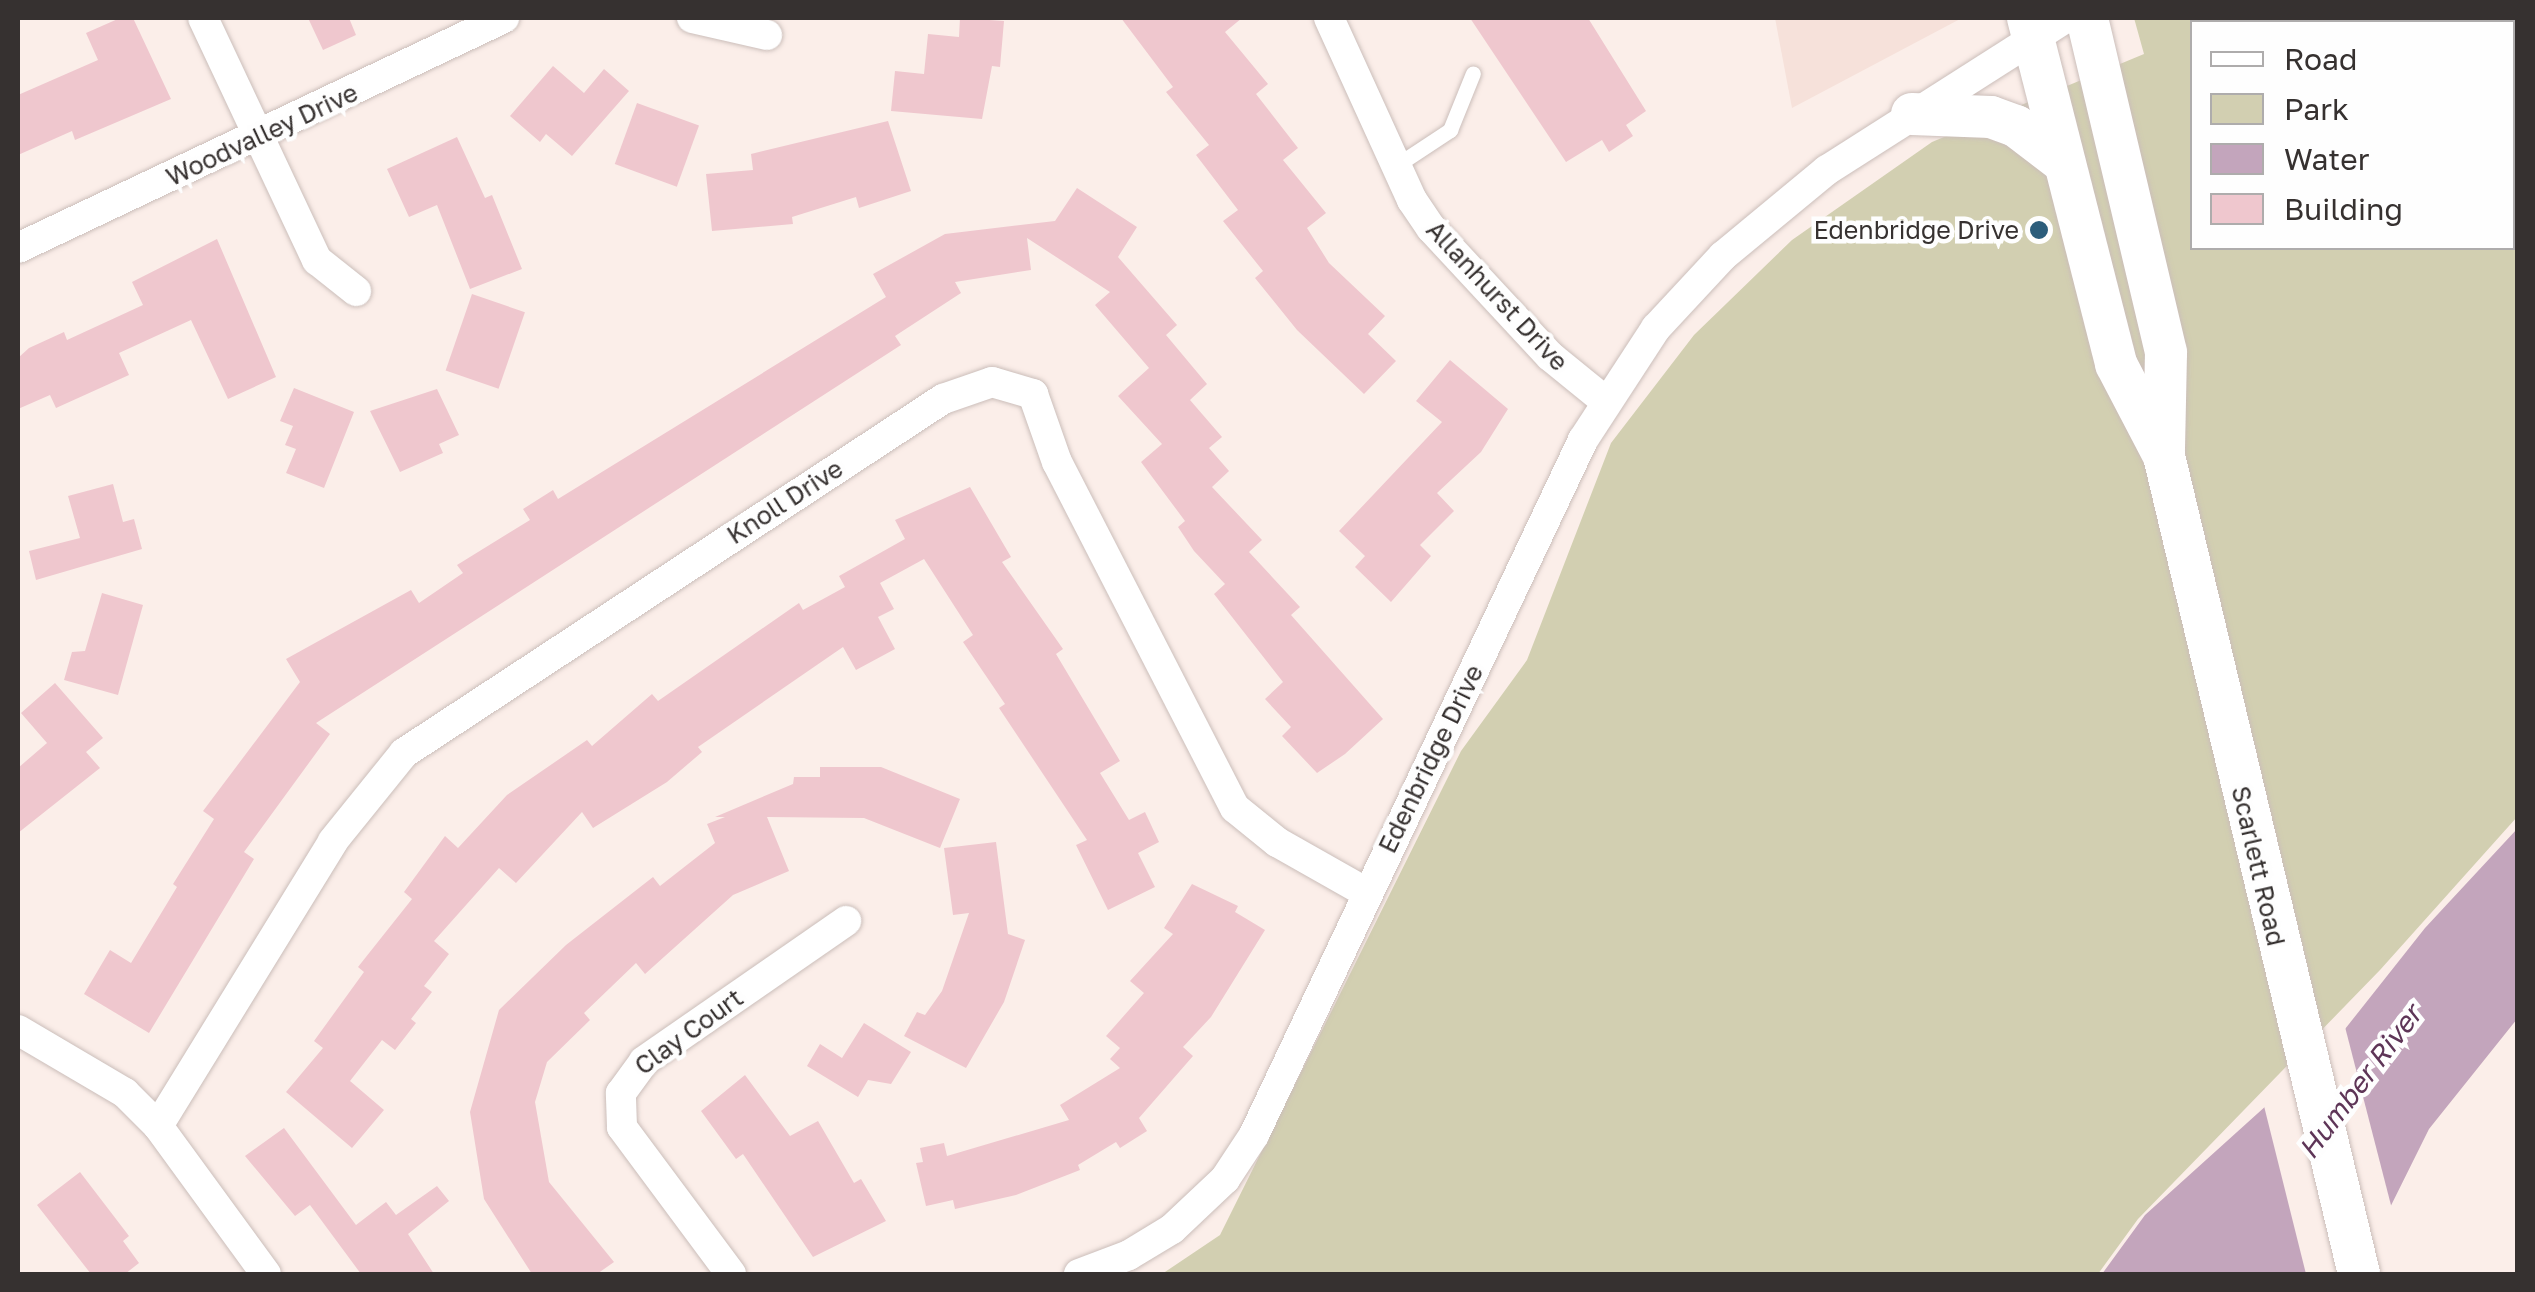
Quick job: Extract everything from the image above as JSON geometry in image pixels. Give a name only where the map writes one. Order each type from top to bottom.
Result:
[{"type":"main road","name":"Scarlett Road","points":[[2087,18],[2166,352],[2164,456],[2284,979],[2360,1274]]},
{"type":"main road","name":"Scarlett Road","points":[[2042,25],[2059,159],[2116,364],[2164,456]]},
{"type":"main road","points":[[1912,114],[1991,117],[2016,126],[2059,159]]},
{"type":"street","points":[[203,18],[317,260],[356,290]]},
{"type":"street","name":"Woodvalley Drive","points":[[18,248],[504,18]]},
{"type":"street","points":[[692,18],[767,36]]},
{"type":"street","name":"Allanhurst Drive","points":[[1336,19],[1397,165],[1431,228],[1550,356],[1604,400]]},
{"type":"street","name":"Edenbridge Drive","points":[[1078,1274],[1129,1256],[1172,1230],[1226,1179],[1254,1135],[1604,400],[1656,328],[1723,256],[1827,170],[2042,25]]},
{"type":"street","name":"Knoll Drive","points":[[158,1126],[333,841],[404,753],[942,399],[992,382],[1033,394],[1057,462],[1235,808],[1276,842],[1367,892]]},
{"type":"street","name":"Clay Court","points":[[731,1274],[622,1127],[620,1093],[644,1062],[846,921]]},
{"type":"street","points":[[18,1030],[125,1092],[158,1126],[266,1274]]},
{"type":"lane","points":[[1397,165],[1445,136],[1473,73]]},
{"type":"shaded area","points":[[1775,18],[1962,18],[1792,108]]},
{"type":"green space","points":[[2134,18],[2517,18],[2517,817],[2380,970],[2138,1219],[2098,1274],[1162,1274],[1220,1235],[1461,751],[1527,660],[1611,443],[1694,335],[1792,240],[1932,142],[2144,54]]},
{"type":"water","name":"Humber River","points":[[2517,829],[2517,1019],[2429,1129],[2357,1274],[2102,1274],[2145,1215],[2330,1048],[2425,928]]},
{"type":"pier","points":[[2344,1023],[2393,1213],[2362,1274],[2306,1274],[2263,1102]]},
{"type":"building","points":[[120,18],[133,18],[171,99],[75,140],[72,131],[18,155],[18,95],[98,60],[86,33]]},
{"type":"building","points":[[308,18],[349,18],[356,35],[323,50]]},
{"type":"building","points":[[960,18],[1004,21],[1000,67],[992,66],[982,119],[891,111],[895,71],[924,74],[928,34],[959,37]]},
{"type":"building","points":[[1121,18],[1242,18],[1225,32],[1268,84],[1256,94],[1298,148],[1283,160],[1326,213],[1307,228],[1329,263],[1385,316],[1368,334],[1396,361],[1364,394],[1297,330],[1255,278],[1263,271],[1223,221],[1238,210],[1196,155],[1209,145],[1166,92],[1173,87]]},
{"type":"building","points":[[1470,18],[1588,18],[1646,111],[1626,125],[1633,136],[1609,152],[1602,140],[1566,162]]},
{"type":"building","points":[[553,66],[584,93],[604,69],[629,91],[572,156],[546,134],[540,142],[510,116]]},
{"type":"building","points":[[637,103],[699,126],[677,187],[615,164]]},
{"type":"building","points":[[888,121],[911,191],[859,208],[856,197],[792,217],[793,224],[712,231],[706,174],[753,170],[751,154]]},
{"type":"building","points":[[457,137],[485,198],[492,195],[522,269],[470,289],[437,205],[409,217],[387,169]]},
{"type":"building","points":[[1077,188],[1137,227],[1118,257],[1177,325],[1166,335],[1207,384],[1190,400],[1222,437],[1209,448],[1229,471],[1212,487],[1262,540],[1249,552],[1300,607],[1291,615],[1383,719],[1345,754],[1317,773],[1282,736],[1291,727],[1265,699],[1283,682],[1214,594],[1225,584],[1194,551],[1178,527],[1185,521],[1141,462],[1162,444],[1118,396],[1149,368],[1095,305],[1110,292],[1027,238],[1031,270],[955,282],[961,293],[895,336],[901,345],[316,723],[330,734],[244,852],[254,859],[149,1033],[84,994],[110,950],[131,963],[177,887],[173,884],[214,819],[203,811],[300,682],[286,659],[411,590],[419,603],[463,573],[457,565],[530,520],[523,509],[553,490],[558,499],[886,297],[873,274],[945,234],[1055,221]]},
{"type":"building","points":[[217,239],[276,377],[228,399],[191,320],[119,353],[129,375],[56,408],[50,395],[18,409],[18,358],[29,348],[64,332],[67,340],[143,305],[132,282]]},
{"type":"building","points":[[472,294],[525,312],[499,389],[446,371]]},
{"type":"building","points":[[1450,360],[1508,409],[1481,452],[1437,493],[1454,511],[1420,545],[1431,556],[1391,602],[1355,567],[1365,556],[1339,531],[1442,422],[1416,401]]},
{"type":"building","points":[[294,388],[354,412],[324,488],[286,473],[296,449],[285,445],[293,426],[280,421]]},
{"type":"building","points":[[437,389],[459,435],[439,444],[443,453],[400,472],[370,411]]},
{"type":"building","points":[[113,484],[123,522],[134,519],[142,549],[36,580],[29,551],[80,538],[68,496]]},
{"type":"building","points":[[970,487],[1011,557],[1002,562],[1063,649],[1056,654],[1120,761],[1100,773],[1129,820],[1145,812],[1159,842],[1138,853],[1155,887],[1108,910],[1076,845],[1087,840],[999,708],[1005,704],[963,642],[973,635],[924,559],[880,583],[894,609],[878,617],[895,649],[856,670],[843,647],[698,747],[702,752],[667,782],[593,828],[582,812],[516,883],[499,868],[434,941],[449,954],[424,986],[432,992],[411,1019],[416,1023],[395,1050],[382,1040],[350,1081],[384,1110],[352,1148],[286,1092],[323,1048],[314,1041],[364,972],[358,967],[412,899],[404,892],[445,836],[458,848],[507,795],[587,740],[592,746],[652,694],[658,701],[799,603],[803,610],[845,587],[839,576],[905,539],[895,520]]},
{"type":"building","points":[[102,593],[143,605],[118,695],[64,680],[72,652],[85,651]]},
{"type":"building","points":[[55,683],[103,738],[86,752],[100,768],[18,833],[18,768],[47,743],[21,713]]},
{"type":"building","points":[[820,767],[881,767],[960,799],[940,848],[864,818],[767,817],[789,871],[733,895],[645,974],[636,963],[584,1013],[590,1020],[547,1062],[535,1102],[549,1182],[614,1262],[597,1274],[532,1274],[484,1199],[470,1112],[499,1010],[566,945],[653,877],[660,886],[715,843],[707,824],[725,817],[715,817],[793,784],[794,777],[820,777]]},
{"type":"building","points":[[996,842],[1008,934],[1025,940],[1004,1002],[966,1068],[904,1036],[917,1012],[925,1015],[942,991],[969,913],[953,915],[944,848]]},
{"type":"building","points":[[1192,884],[1238,906],[1235,912],[1265,930],[1211,1017],[1183,1047],[1193,1056],[1139,1118],[1147,1131],[1120,1148],[1116,1142],[1078,1165],[1080,1170],[1016,1195],[955,1209],[953,1200],[926,1206],[916,1163],[923,1162],[920,1148],[944,1143],[947,1156],[1069,1120],[1060,1105],[1120,1068],[1110,1059],[1120,1048],[1106,1036],[1144,993],[1130,981],[1173,934],[1164,928]]},
{"type":"building","points":[[864,1023],[911,1052],[891,1084],[868,1080],[858,1097],[807,1066],[820,1044],[842,1058]]},
{"type":"building","points":[[745,1075],[790,1136],[818,1121],[854,1183],[861,1179],[886,1221],[813,1257],[743,1154],[736,1159],[701,1111]]},
{"type":"building","points":[[284,1128],[356,1225],[386,1202],[396,1215],[437,1186],[449,1201],[408,1234],[434,1274],[361,1274],[310,1205],[295,1216],[245,1156]]},
{"type":"building","points":[[80,1172],[129,1236],[123,1241],[139,1263],[125,1274],[91,1274],[37,1205]]},
{"type":"place","name":"Edenbridge Drive","points":[[2039,230]]}]
